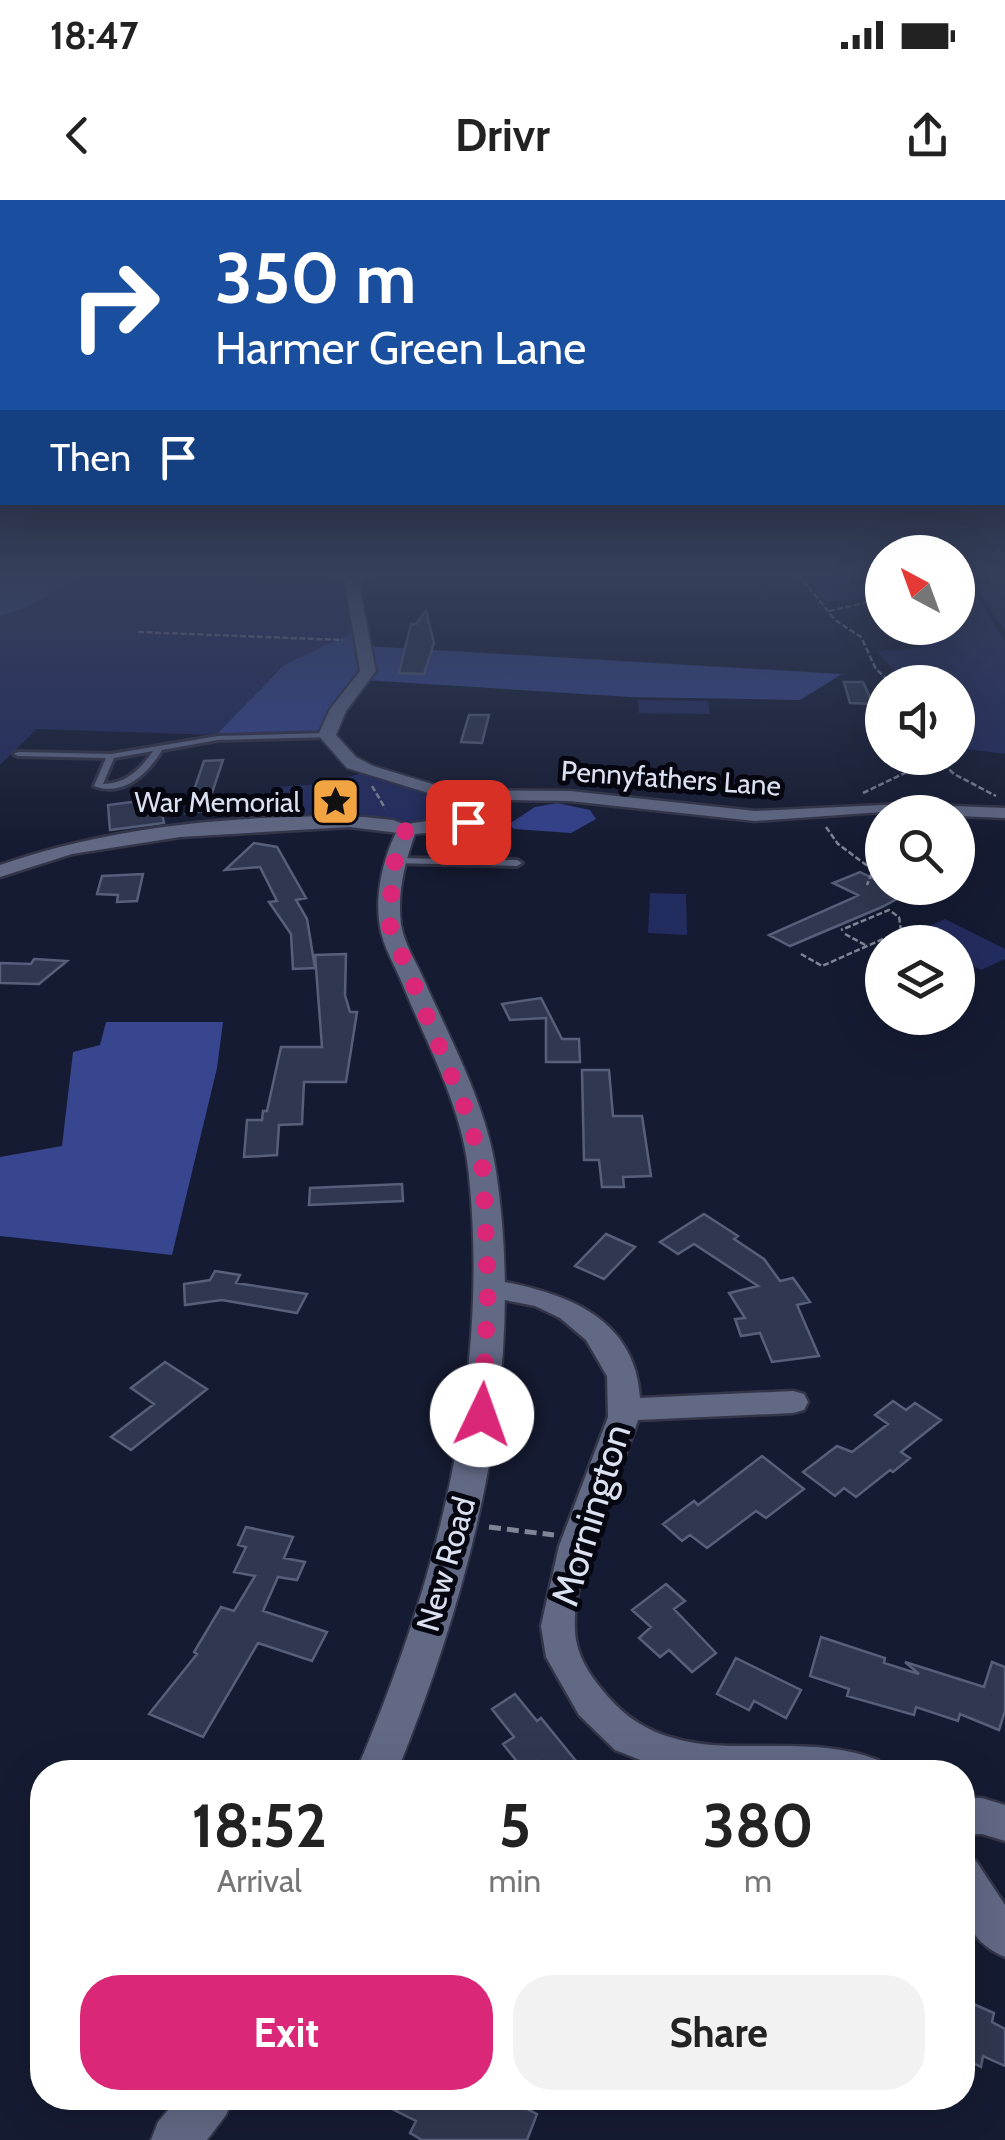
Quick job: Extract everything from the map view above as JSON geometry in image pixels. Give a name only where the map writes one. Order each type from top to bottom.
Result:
[{"type":"street","points":[[367,665],[368,671],[353,694],[331,715],[326,735],[352,763],[452,795],[470,803],[479,818]]},
{"type":"street","name":"Pennyfathers Lane","points":[[452,795],[570,796],[755,816],[904,809],[1005,813]]},
{"type":"street","points":[[0,872],[44,856],[138,838],[307,824],[462,824],[518,796]]},
{"type":"street","name":"New Road","points":[[381,1760],[430,1627],[460,1524],[482,1415],[488,1288],[483,1170],[468,1116],[390,927],[400,827]]},
{"type":"street","name":"Mornington","points":[[488,1288],[554,1302],[610,1345],[622,1373],[624,1410],[578,1538],[557,1628],[581,1693],[607,1721],[641,1744],[682,1760]]},
{"type":"street","points":[[624,1410],[793,1402]]},
{"type":"street","points":[[975,1816],[1005,1822]]},
{"type":"street","points":[[975,1896],[1005,1936]]},
{"type":"street","points":[[176,2140],[200,2110]]},
{"type":"lane","points":[[18,754],[111,756],[218,738],[326,735]]},
{"type":"lane","points":[[111,756],[98,786],[104,788],[124,785],[150,764],[160,748]]},
{"type":"lane","points":[[395,861],[517,864]]},
{"type":"path","points":[[362,767],[400,827]]},
{"type":"path","points":[[865,864],[838,844],[824,814],[902,775]]},
{"type":"path","points":[[956,775],[1005,800]]},
{"type":"path","points":[[889,910],[899,917],[901,931],[867,946],[843,932],[889,910]]},
{"type":"path","points":[[800,954],[822,966],[865,947]]},
{"type":"path","points":[[460,1524],[578,1538]]},
{"type":"shaded area","points":[[0,665],[285,665],[216,735],[37,729],[0,765]]},
{"type":"shaded area","points":[[284,665],[681,665],[842,674],[800,700],[630,697],[363,680],[327,735],[216,735]]},
{"type":"shaded area","points":[[888,665],[1005,665],[1005,754],[975,750],[975,665]]},
{"type":"shaded area","points":[[638,700],[708,701],[710,714],[639,713]]},
{"type":"shaded area","points":[[370,771],[452,795],[479,813],[421,826],[241,822],[274,787],[322,784]]},
{"type":"shaded area","points":[[557,803],[590,810],[596,819],[571,833],[514,829],[509,824],[535,807]]},
{"type":"shaded area","points":[[650,893],[686,894],[687,935],[648,933]]},
{"type":"shaded area","points":[[945,919],[957,925],[931,925]]},
{"type":"shaded area","points":[[975,934],[1005,949],[1005,959],[981,970],[975,967]]},
{"type":"shaded area","points":[[106,1022],[223,1022],[217,1068],[172,1255],[0,1236],[0,1157],[62,1146],[73,1052],[100,1045]]},
{"type":"building","points":[[401,665],[427,665],[424,674],[399,673]]},
{"type":"building","points":[[844,682],[863,682],[865,704],[850,703]]},
{"type":"building","points":[[469,715],[489,715],[482,743],[461,742]]},
{"type":"building","points":[[223,760],[206,811],[186,813],[204,761]]},
{"type":"building","points":[[140,801],[141,806],[160,804],[164,823],[110,830],[108,805]]},
{"type":"building","points":[[254,843],[277,847],[306,898],[296,900],[307,919],[315,968],[293,969],[291,934],[269,902],[277,901],[260,867],[225,870]]},
{"type":"building","points":[[860,872],[865,874],[865,905],[886,905],[790,946],[769,935],[858,895],[833,883]]},
{"type":"building","points":[[143,874],[137,901],[117,902],[118,895],[97,894],[102,876]]},
{"type":"building","points":[[346,954],[345,995],[350,1012],[357,1012],[346,1082],[304,1082],[302,1124],[279,1125],[277,1155],[244,1157],[247,1120],[262,1120],[263,1111],[267,1111],[281,1047],[322,1047],[315,955]]},
{"type":"building","points":[[34,959],[67,961],[39,984],[0,983],[0,963],[31,964]]},
{"type":"building","points":[[541,998],[562,1039],[579,1039],[580,1062],[546,1062],[546,1018],[510,1020],[502,1004]]},
{"type":"building","points":[[582,1070],[609,1070],[613,1116],[642,1116],[651,1176],[623,1177],[624,1187],[602,1187],[599,1160],[584,1160]]},
{"type":"building","points":[[402,1184],[403,1201],[309,1205],[310,1188]]},
{"type":"building","points":[[704,1214],[738,1236],[734,1239],[764,1259],[780,1281],[793,1278],[810,1302],[797,1305],[819,1356],[772,1362],[760,1333],[741,1336],[735,1319],[745,1318],[729,1293],[758,1286],[694,1244],[678,1254],[660,1242]]},
{"type":"building","points":[[606,1234],[635,1247],[604,1279],[575,1266]]},
{"type":"building","points":[[215,1271],[240,1275],[236,1283],[307,1294],[297,1313],[222,1300],[185,1305],[184,1284],[210,1280]]},
{"type":"building","points":[[165,1362],[207,1389],[131,1450],[111,1437],[154,1404],[131,1388]]},
{"type":"building","points":[[893,1401],[906,1410],[915,1403],[941,1420],[901,1452],[910,1458],[893,1472],[890,1470],[856,1497],[844,1488],[835,1496],[803,1472],[837,1446],[852,1452],[888,1424],[875,1415]]},
{"type":"building","points":[[762,1456],[804,1489],[766,1518],[756,1511],[707,1548],[690,1535],[682,1541],[663,1524],[694,1501],[698,1505]]},
{"type":"building","points":[[246,1527],[293,1537],[284,1558],[305,1562],[297,1580],[278,1577],[263,1611],[327,1632],[312,1661],[258,1643],[203,1737],[149,1714],[197,1654],[194,1652],[221,1607],[234,1611],[255,1576],[234,1572],[246,1547],[238,1545]]},
{"type":"building","points":[[666,1584],[685,1601],[674,1609],[716,1653],[692,1672],[669,1650],[660,1657],[639,1638],[651,1627],[632,1610]]},
{"type":"building","points":[[821,1637],[919,1674],[905,1662],[984,1687],[992,1662],[1005,1667],[1005,1711],[999,1730],[960,1714],[958,1721],[916,1707],[914,1715],[847,1696],[849,1689],[810,1676]]},
{"type":"building","points":[[736,1658],[801,1690],[786,1718],[754,1701],[749,1710],[717,1694]]},
{"type":"building","points":[[515,1694],[537,1721],[541,1718],[575,1760],[516,1760],[503,1744],[514,1737],[492,1709]]},
{"type":"building","points":[[975,2005],[994,2013],[992,2022],[1005,2029],[1005,2066],[983,2056],[981,2067],[975,2064]]},
{"type":"building","points":[[394,2110],[529,2110],[537,2114],[527,2140],[422,2140],[410,2133],[416,2121]]},
{"type":"place","name":"War Memorial","points":[[335,802]]},
{"type":"route","points":[[468,822],[406,829],[392,870],[390,927],[468,1116],[483,1170],[488,1288],[482,1415]]}]
